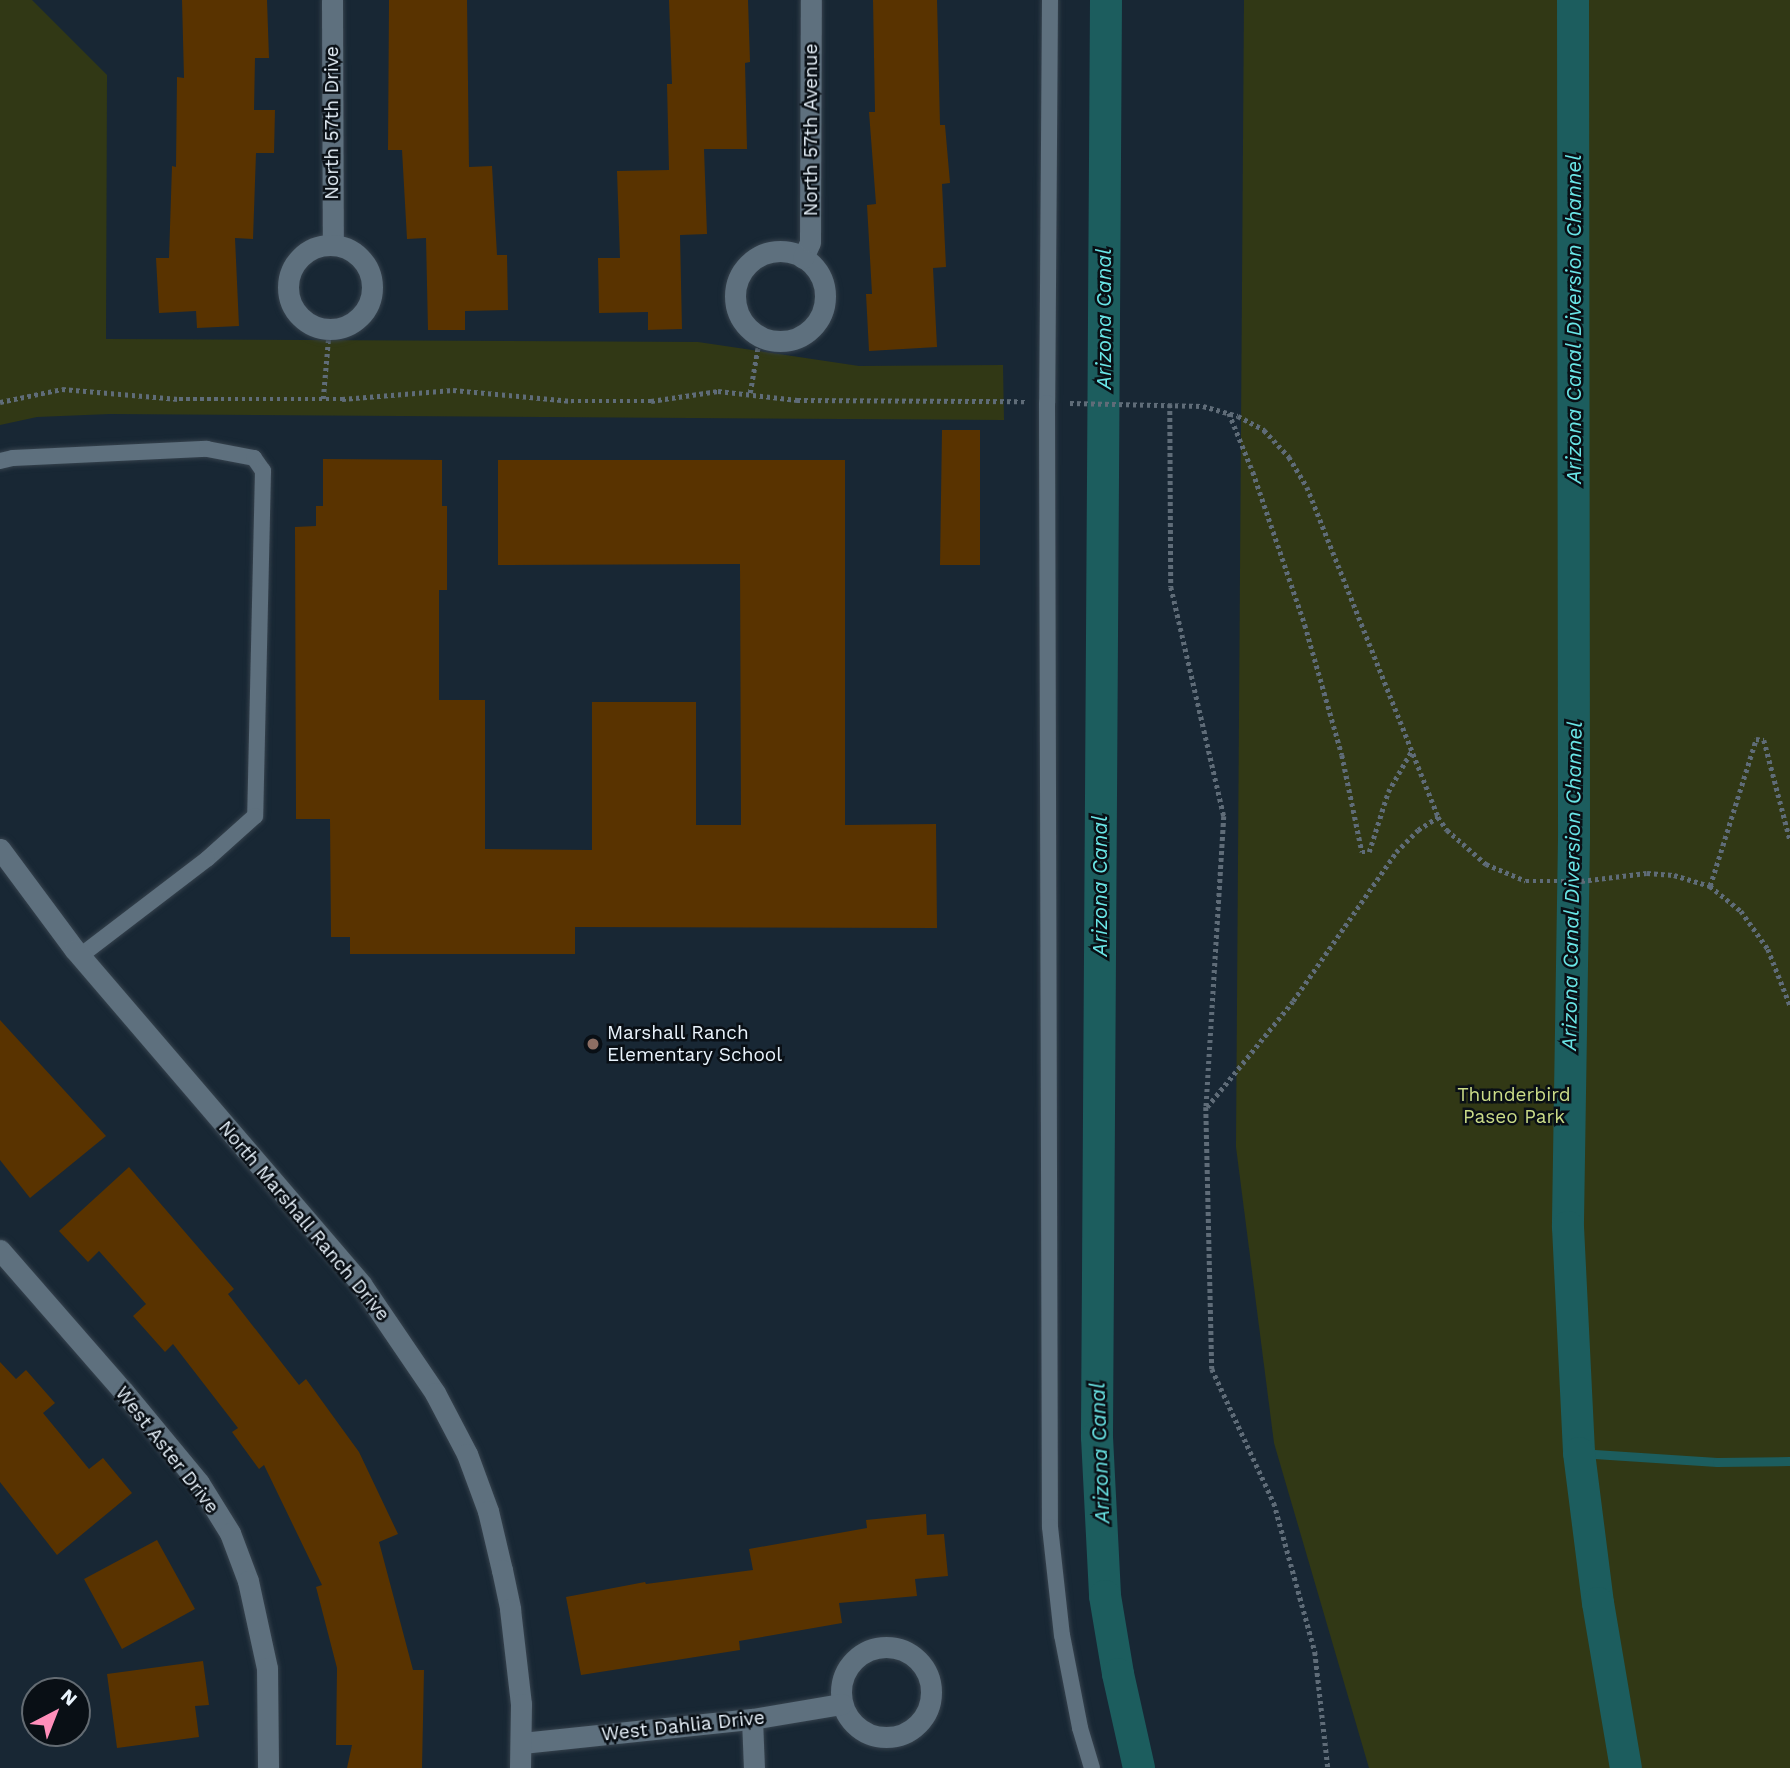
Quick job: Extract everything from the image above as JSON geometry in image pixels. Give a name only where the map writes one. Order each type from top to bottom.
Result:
[{"type":"street","name":"North 57th Drive","points":[[332,0],[334,245]]},
{"type":"street","name":"North 57th Avenue","points":[[803,258],[810,242],[811,0]]},
{"type":"street","points":[[334,245],[354,253],[368,269],[371,297],[356,321],[329,330],[303,321],[289,298],[287,285],[290,272],[308,251],[334,245]]},
{"type":"street","points":[[773,251],[791,252],[810,261],[823,279],[826,296],[818,323],[800,338],[784,342],[760,335],[752,331],[740,317],[736,303],[736,290],[742,272],[754,259],[773,251]]},
{"type":"street","name":"North Marshall Ranch Drive","points":[[0,849],[33,898],[80,956],[361,1284],[435,1393],[467,1454],[496,1546],[510,1609],[522,1743],[520,1768]]},
{"type":"street","name":"West Aster Drive","points":[[0,1250],[190,1473],[230,1533],[248,1581],[267,1668],[268,1768]]},
{"type":"street","points":[[896,1647],[911,1654],[922,1665],[930,1679],[929,1707],[922,1720],[912,1730],[899,1735],[885,1737],[858,1728],[848,1718],[842,1704],[840,1689],[844,1674],[853,1660],[873,1649],[896,1647]]},
{"type":"street","name":"West Dahlia Drive","points":[[522,1743],[752,1719],[842,1704]]},
{"type":"street","points":[[752,1719],[754,1768]]},
{"type":"lane","points":[[1051,0],[1050,1527],[1062,1635],[1080,1728],[1092,1768]]},
{"type":"lane","points":[[6,459],[206,449],[254,458],[263,471],[255,816],[207,859],[80,956]]},
{"type":"path","points":[[323,399],[329,330]]},
{"type":"path","points":[[750,393],[760,335]]},
{"type":"path","points":[[0,402],[62,389],[135,397],[323,399],[453,390],[571,401],[613,402],[671,399],[718,391],[797,400],[1004,399],[1052,403],[1138,402],[1203,406],[1228,412],[1264,430],[1289,457],[1307,487],[1438,817],[1462,845],[1486,864],[1526,881],[1581,880],[1647,873],[1674,875],[1710,886],[1741,911],[1768,949],[1790,1005]]},
{"type":"path","points":[[1170,404],[1171,587],[1224,816],[1206,1107],[1212,1369],[1274,1503],[1315,1652],[1328,1768]]},
{"type":"path","points":[[1228,412],[1253,472],[1306,625],[1342,755],[1362,852],[1370,852],[1388,792],[1412,749]]},
{"type":"path","points":[[1710,886],[1756,738],[1764,740],[1790,840]]},
{"type":"path","points":[[1206,1107],[1293,1001],[1396,852],[1418,830],[1438,817]]},
{"type":"green space","points":[[0,0],[32,0],[107,75],[106,339],[698,342],[859,366],[1003,365],[1004,420],[110,414],[37,417],[0,425]]},
{"type":"green space","name":"Thunderbird Paseo Park","points":[[1244,0],[1790,0],[1790,1768],[1369,1768],[1274,1443],[1236,1147]]},
{"type":"building","points":[[182,0],[267,0],[269,58],[255,58],[254,110],[275,110],[274,153],[256,153],[253,239],[235,238],[239,326],[197,328],[196,311],[159,313],[156,258],[169,258],[172,166],[176,167],[177,77],[184,78]]},
{"type":"building","points":[[389,0],[467,0],[469,167],[492,166],[497,255],[507,255],[508,310],[465,311],[465,330],[428,330],[426,238],[407,239],[402,150],[388,150]]},
{"type":"building","points":[[669,0],[748,0],[750,62],[745,63],[747,149],[704,149],[707,234],[680,235],[682,329],[648,330],[648,312],[599,313],[598,258],[620,258],[617,171],[669,170],[667,84],[672,84]]},
{"type":"building","points":[[873,0],[937,0],[940,125],[945,125],[950,183],[942,184],[946,267],[933,268],[937,347],[869,351],[866,294],[872,294],[867,205],[876,204],[869,112],[875,112]]},
{"type":"building","points":[[942,430],[980,430],[980,565],[940,565]]},
{"type":"building","points":[[323,459],[442,460],[442,506],[447,506],[447,590],[439,590],[439,700],[485,700],[485,849],[592,850],[592,702],[696,702],[696,825],[741,825],[740,564],[498,565],[498,460],[845,460],[845,825],[936,824],[937,928],[575,927],[575,954],[350,954],[350,937],[331,937],[330,819],[296,819],[295,527],[316,526],[316,506],[323,506]]},
{"type":"building","points":[[0,1020],[106,1136],[30,1198],[0,1160]]},
{"type":"building","points":[[129,1167],[234,1289],[228,1294],[299,1385],[306,1379],[359,1452],[398,1534],[379,1542],[413,1670],[424,1670],[422,1768],[347,1768],[352,1745],[336,1745],[337,1668],[316,1587],[322,1585],[264,1465],[259,1469],[232,1432],[238,1428],[173,1344],[165,1352],[133,1316],[146,1304],[99,1251],[88,1262],[59,1231]]},
{"type":"building","points":[[0,1362],[16,1379],[26,1370],[55,1403],[43,1413],[89,1469],[103,1458],[132,1493],[57,1555],[0,1482]]},
{"type":"building","points":[[926,1514],[927,1535],[944,1534],[948,1576],[915,1579],[917,1596],[839,1603],[842,1623],[739,1641],[740,1650],[581,1675],[566,1597],[645,1582],[753,1570],[749,1549],[867,1528],[866,1520]]},
{"type":"building","points":[[157,1540],[195,1609],[122,1649],[84,1579]]},
{"type":"building","points":[[203,1661],[209,1705],[195,1706],[199,1737],[117,1748],[107,1674]]},
{"type":"waterway","name":"Arizona Canal","points":[[1106,0],[1097,1437],[1105,1596],[1118,1674],[1139,1768]]},
{"type":"waterway","name":"Arizona Canal Diversion Channel","points":[[1573,0],[1574,839],[1568,1227],[1579,1453],[1598,1603],[1626,1768]]},
{"type":"waterway","points":[[1579,1453],[1717,1462],[1790,1461]]},
{"type":"place","name":"Marshall Ranch Elementary School","points":[[593,1044]]}]
